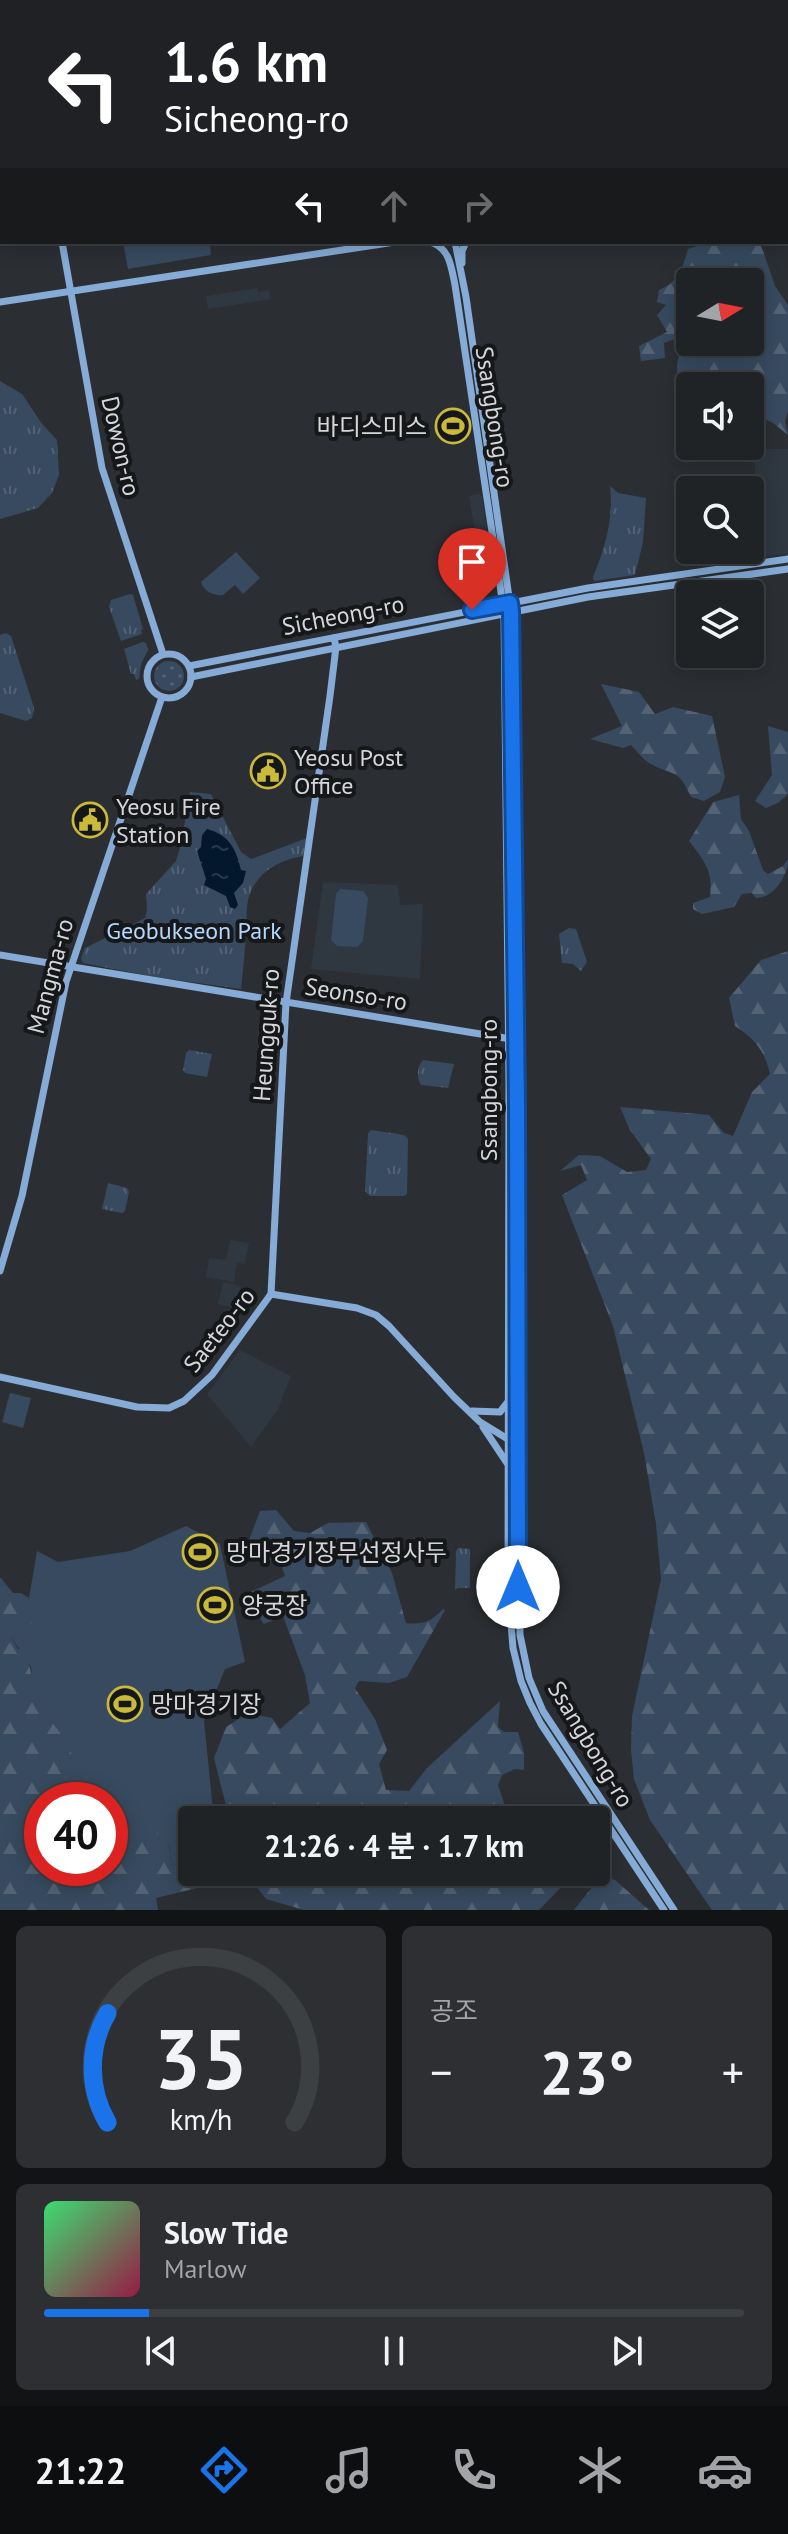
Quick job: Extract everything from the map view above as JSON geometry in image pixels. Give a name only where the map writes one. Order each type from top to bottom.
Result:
[{"type":"street","name":"Dowon-ro","points":[[62,244],[102,468],[163,654]]},
{"type":"street","points":[[0,302],[382,244]]},
{"type":"street","name":"Ssangbong-ro","points":[[435,244],[447,254],[455,285],[507,607]]},
{"type":"street","name":"Ssangbong-ro","points":[[455,244],[472,339],[507,607],[513,1441],[513,1587],[509,1616],[513,1648],[521,1681],[541,1724],[664,1910]]},
{"type":"street","points":[[466,244],[462,259],[466,297]]},
{"type":"street","points":[[463,340],[472,339]]},
{"type":"street","name":"Sicheong-ro","points":[[189,666],[684,573],[788,559]]},
{"type":"street","name":"Sicheong-ro","points":[[708,580],[788,569]]},
{"type":"street","points":[[684,573],[685,580]]},
{"type":"street","name":"Sicheong-ro","points":[[191,677],[507,607],[676,584]]},
{"type":"street","name":"Heungguk-ro","points":[[271,1294],[286,1003],[336,647],[334,638]]},
{"type":"street","points":[[163,654],[178,655],[189,666],[191,677],[188,687],[180,695],[162,697],[150,688],[147,675],[150,665],[163,654]]},
{"type":"street","name":"Mangma-ro","points":[[0,1271],[22,1196],[70,968],[162,697]]},
{"type":"street","name":"Seonso-ro","points":[[0,955],[512,1039]]},
{"type":"street","name":"Ssangbong-ro","points":[[512,1039],[509,1397],[513,1441],[509,1479],[513,1587],[520,1635],[526,1667],[538,1701],[674,1910]]},
{"type":"street","name":"Saeteo-ro","points":[[1,1377],[137,1407],[169,1408],[188,1399],[212,1375],[271,1294],[357,1308],[376,1315],[480,1422],[513,1441]]},
{"type":"street","points":[[466,1408],[479,1413],[500,1412],[509,1397]]},
{"type":"street","points":[[480,1422],[505,1461],[509,1479]]},
{"type":"shaded area","points":[[257,288],[258,292],[269,290],[271,299],[208,309],[206,296]]},
{"type":"shaded area","points":[[788,449],[788,554],[765,556],[764,476],[756,476],[753,460],[764,460],[764,450]]},
{"type":"shaded area","points":[[469,496],[482,496],[492,563],[490,567],[481,568]]},
{"type":"shaded area","points":[[323,882],[398,885],[400,905],[423,904],[420,979],[311,969]]},
{"type":"shaded area","points":[[230,1240],[249,1243],[245,1264],[237,1263],[234,1282],[206,1277],[209,1258],[226,1260]]},
{"type":"shaded area","points":[[223,1282],[241,1286],[236,1308],[218,1304]]},
{"type":"shaded area","points":[[240,1350],[291,1376],[278,1409],[251,1447],[207,1394]]},
{"type":"green space","points":[[123,244],[210,244],[211,255],[128,269]]},
{"type":"green space","points":[[703,244],[761,244],[775,286],[788,305],[788,411],[785,421],[788,435],[764,419],[764,372],[677,372],[680,356],[764,356],[764,268],[681,268],[688,249]]},
{"type":"green space","points":[[675,279],[676,339],[664,343],[665,358],[641,361],[639,346],[667,332],[657,315],[666,305],[657,302],[659,290]]},
{"type":"green space","points":[[0,381],[22,394],[57,440],[59,475],[52,493],[38,508],[0,519]]},
{"type":"green space","points":[[610,486],[618,493],[646,498],[643,542],[635,575],[594,581],[610,521]]},
{"type":"green space","points":[[236,552],[260,578],[243,594],[235,585],[223,595],[207,591],[201,582]]},
{"type":"green space","points":[[133,595],[143,629],[142,634],[121,641],[109,607],[111,600]]},
{"type":"green space","points":[[6,633],[11,636],[34,708],[32,718],[26,721],[0,713],[0,635]]},
{"type":"green space","points":[[143,642],[148,650],[141,664],[139,679],[136,680],[131,674],[124,649]]},
{"type":"green space","points":[[169,661],[180,665],[184,676],[180,687],[169,691],[158,687],[154,676],[158,665]]},
{"type":"green space","points":[[601,684],[639,692],[655,714],[673,707],[712,716],[725,777],[720,792],[704,801],[691,797],[679,777],[648,762],[631,745],[623,748],[590,739],[622,726]]},
{"type":"green space","points":[[768,726],[788,732],[788,794],[766,808],[755,801],[772,775]]},
{"type":"green space","name":"Geobukseon Park","points":[[190,792],[211,794],[241,852],[251,859],[307,838],[303,856],[268,870],[251,891],[247,904],[241,989],[155,977],[83,963],[81,958],[85,948],[145,918],[146,894],[176,861]]},
{"type":"green space","points":[[739,795],[741,819],[749,831],[763,870],[768,874],[783,866],[788,859],[786,872],[779,885],[763,897],[756,898],[752,893],[742,894],[734,907],[702,914],[693,909],[693,903],[710,897],[709,873],[689,841],[713,802]]},
{"type":"green space","points":[[340,889],[363,891],[368,898],[363,941],[357,947],[337,946],[331,940],[336,894]]},
{"type":"green space","points":[[569,928],[576,929],[587,962],[581,971],[573,964],[562,963],[559,934]]},
{"type":"green space","points":[[788,951],[788,1910],[712,1910],[650,1820],[634,1779],[632,1716],[661,1579],[656,1524],[644,1453],[613,1326],[562,1195],[587,1180],[581,1165],[560,1171],[579,1155],[600,1156],[627,1172],[646,1170],[651,1159],[630,1130],[620,1107],[709,1115],[724,1133],[733,1136],[752,1092],[770,1074],[758,1046],[735,1026],[729,998],[761,960]]},
{"type":"green space","points":[[189,1050],[212,1054],[207,1077],[183,1070]]},
{"type":"green space","points":[[423,1060],[454,1064],[448,1088],[421,1085],[418,1072]]},
{"type":"green space","points":[[371,1130],[404,1135],[408,1139],[407,1194],[404,1196],[370,1196],[365,1191],[368,1133]]},
{"type":"green space","points":[[108,1183],[127,1188],[129,1192],[122,1213],[102,1209]]},
{"type":"green space","points":[[10,1393],[31,1398],[23,1428],[2,1422]]},
{"type":"green space","points":[[276,1510],[294,1531],[310,1533],[328,1523],[366,1522],[392,1573],[406,1623],[426,1622],[445,1610],[407,1677],[389,1683],[359,1681],[355,1688],[375,1719],[387,1750],[379,1764],[386,1790],[409,1791],[427,1768],[500,1701],[498,1727],[504,1732],[518,1732],[524,1753],[524,1770],[515,1769],[502,1775],[498,1785],[505,1806],[226,1806],[214,1758],[226,1727],[248,1713],[272,1718],[280,1729],[310,1703],[305,1675],[283,1616],[264,1624],[252,1607],[251,1592],[285,1576],[281,1564],[245,1551],[260,1511]]},
{"type":"green space","name":"망마경기장","points":[[186,1526],[220,1544],[245,1662],[225,1669],[204,1721],[213,1806],[178,1806],[178,1868],[171,1861],[169,1845],[128,1826],[128,1782],[71,1782],[66,1742],[44,1712],[33,1687],[31,1667],[12,1638],[34,1621],[29,1598],[37,1551],[58,1562],[130,1551]]},
{"type":"green space","points":[[458,1548],[470,1549],[470,1588],[455,1590],[456,1551]]},
{"type":"green space","points":[[0,1577],[13,1593],[29,1598],[35,1621],[12,1638],[18,1649],[24,1650],[42,1706],[65,1739],[72,1756],[73,1782],[24,1782],[24,1886],[128,1886],[128,1826],[134,1826],[145,1818],[169,1846],[171,1861],[178,1868],[178,1886],[197,1888],[156,1898],[158,1910],[0,1910]]},
{"type":"green space","points":[[610,1879],[649,1910],[574,1910],[593,1886],[610,1886]]},
{"type":"green space","points":[[256,1886],[562,1886],[539,1910],[304,1910],[266,1899]]},
{"type":"water","points":[[207,829],[226,839],[237,855],[241,870],[246,871],[243,883],[234,893],[238,905],[235,909],[230,907],[226,896],[204,885],[206,879],[197,851]]},
{"type":"place","name":"바디스미스","points":[[453,426]]},
{"type":"place","name":"Yeosu Post Office","points":[[268,771]]},
{"type":"place","name":"Yeosu Fire Station","points":[[90,820]]},
{"type":"place","name":"망마경기장무선정사두","points":[[200,1552]]},
{"type":"place","name":"양궁장","points":[[215,1605]]},
{"type":"place","name":"망마경기장","points":[[125,1704]]},
{"type":"route","points":[[472,610],[510,603],[511,611],[517,1104],[518,1587]]}]
